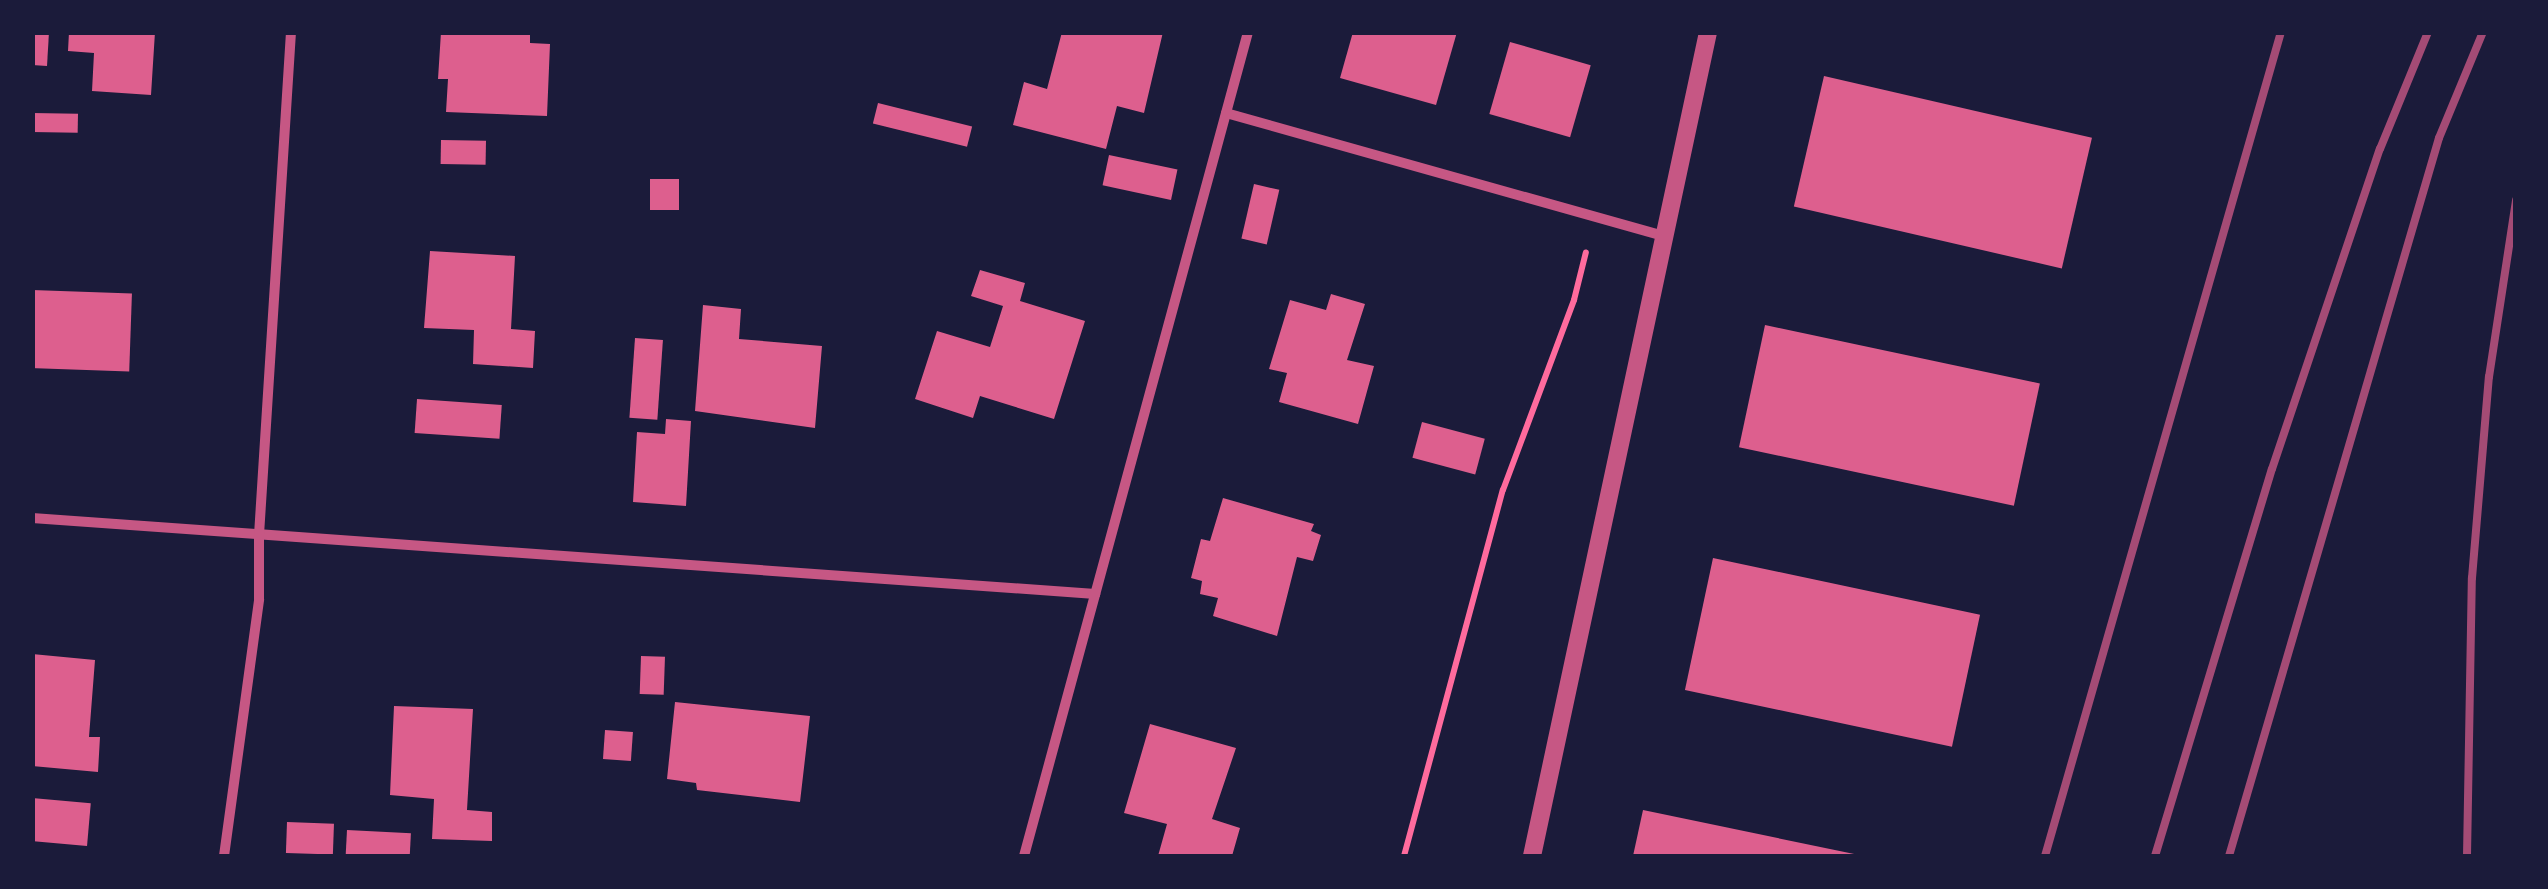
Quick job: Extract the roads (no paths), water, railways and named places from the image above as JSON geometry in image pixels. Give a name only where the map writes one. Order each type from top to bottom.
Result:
[{"type":"street","points":[[224,856],[259,599],[258,535],[291,32]]},
{"type":"street","points":[[1024,856],[1248,32]]},
{"type":"street","points":[[1532,856],[1708,32]]},
{"type":"street","points":[[1226,114],[1666,236]]},
{"type":"street","points":[[32,518],[1096,594]]},
{"type":"railway","points":[[2045,856],[2281,32]]},
{"type":"railway","points":[[2155,856],[2272,469],[2380,149],[2428,32]]},
{"type":"railway","points":[[2229,856],[2439,138],[2483,32]]},
{"type":"railway","points":[[2467,856],[2472,578],[2489,377],[2516,200]]}]
